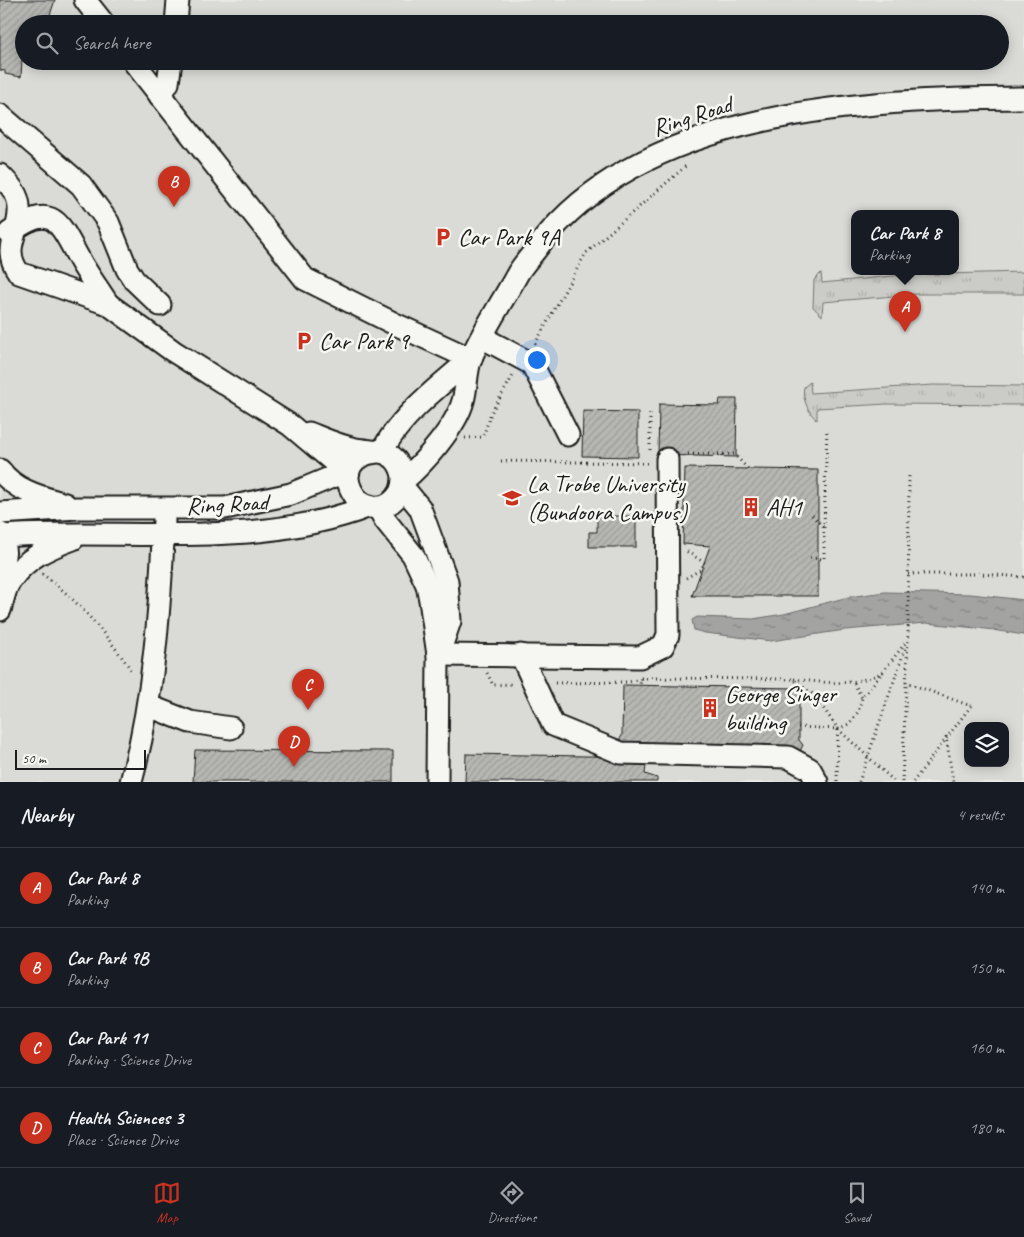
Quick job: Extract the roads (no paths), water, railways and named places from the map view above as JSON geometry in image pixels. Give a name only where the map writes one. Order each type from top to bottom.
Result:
[{"type":"main road","points":[[0,536],[2,552],[0,569]]},
{"type":"street","points":[[85,0],[97,15]]},
{"type":"street","points":[[177,15],[178,0]]},
{"type":"street","points":[[140,70],[306,279],[393,323],[471,359]]},
{"type":"street","points":[[160,96],[168,83],[170,70]]},
{"type":"street","name":"Ring Road","points":[[403,484],[424,463],[463,403],[471,359],[520,270],[550,231],[602,184],[659,153],[694,139],[729,129],[840,108],[936,98],[1024,98]]},
{"type":"street","points":[[0,115],[81,185],[108,222],[127,269],[138,285],[160,305]]},
{"type":"street","points":[[0,175],[12,188],[19,202],[19,215],[6,234],[7,253],[12,264],[19,272],[108,304],[173,351],[290,425],[334,462],[349,472]]},
{"type":"street","points":[[6,234],[34,218],[47,218],[58,223],[66,232],[85,270],[108,304]]},
{"type":"street","points":[[483,338],[532,364],[568,435]]},
{"type":"street","name":"Ring Road","points":[[379,452],[398,427],[440,385],[471,359]]},
{"type":"street","points":[[290,425],[330,442],[389,455],[400,466],[403,484],[420,508],[448,581],[450,621],[438,655]]},
{"type":"street","points":[[379,452],[359,456],[349,472],[348,485],[352,495],[360,502],[374,506],[391,503],[403,484]]},
{"type":"street","points":[[438,655],[640,657],[663,646],[668,635],[665,459]]},
{"type":"street","name":"Ring Road","points":[[0,470],[5,478],[20,488],[41,497],[78,508]]},
{"type":"street","name":"Ring Road","points":[[0,513],[78,508],[225,508],[248,505],[291,494],[349,472]]},
{"type":"street","points":[[374,506],[413,555],[427,585],[438,655],[437,782]]},
{"type":"street","name":"Ring Road","points":[[0,536],[163,534],[302,526],[374,506]]},
{"type":"street","points":[[131,782],[149,706],[164,508]]},
{"type":"street","name":"Ring Road","points":[[0,610],[10,581],[28,561],[41,550],[84,534]]},
{"type":"street","points":[[427,585],[448,581]]},
{"type":"street","points":[[521,655],[553,725],[621,753],[788,757],[810,769],[817,782]]},
{"type":"street","points":[[149,706],[190,722],[231,728]]},
{"type":"water","points":[[885,592],[971,594],[1024,600],[1024,635],[926,623],[845,630],[771,641],[705,633],[694,630],[692,620],[697,617],[753,619],[784,614],[848,597]]},
{"type":"place","name":"Car Park 9B","points":[[174,207]]},
{"type":"place","name":"Car Park 9A","points":[[443,237]]},
{"type":"place","name":"Car Park 8","points":[[905,332]]},
{"type":"place","name":"Car Park 9","points":[[304,341]]},
{"type":"place","name":"La Trobe University (Bundoora Campus)","points":[[512,498]]},
{"type":"place","name":"AH1","points":[[751,507]]},
{"type":"place","name":"George Singer building","points":[[710,708]]},
{"type":"place","name":"Car Park 11","points":[[308,710]]},
{"type":"place","name":"Health Sciences 3","points":[[294,767]]}]
